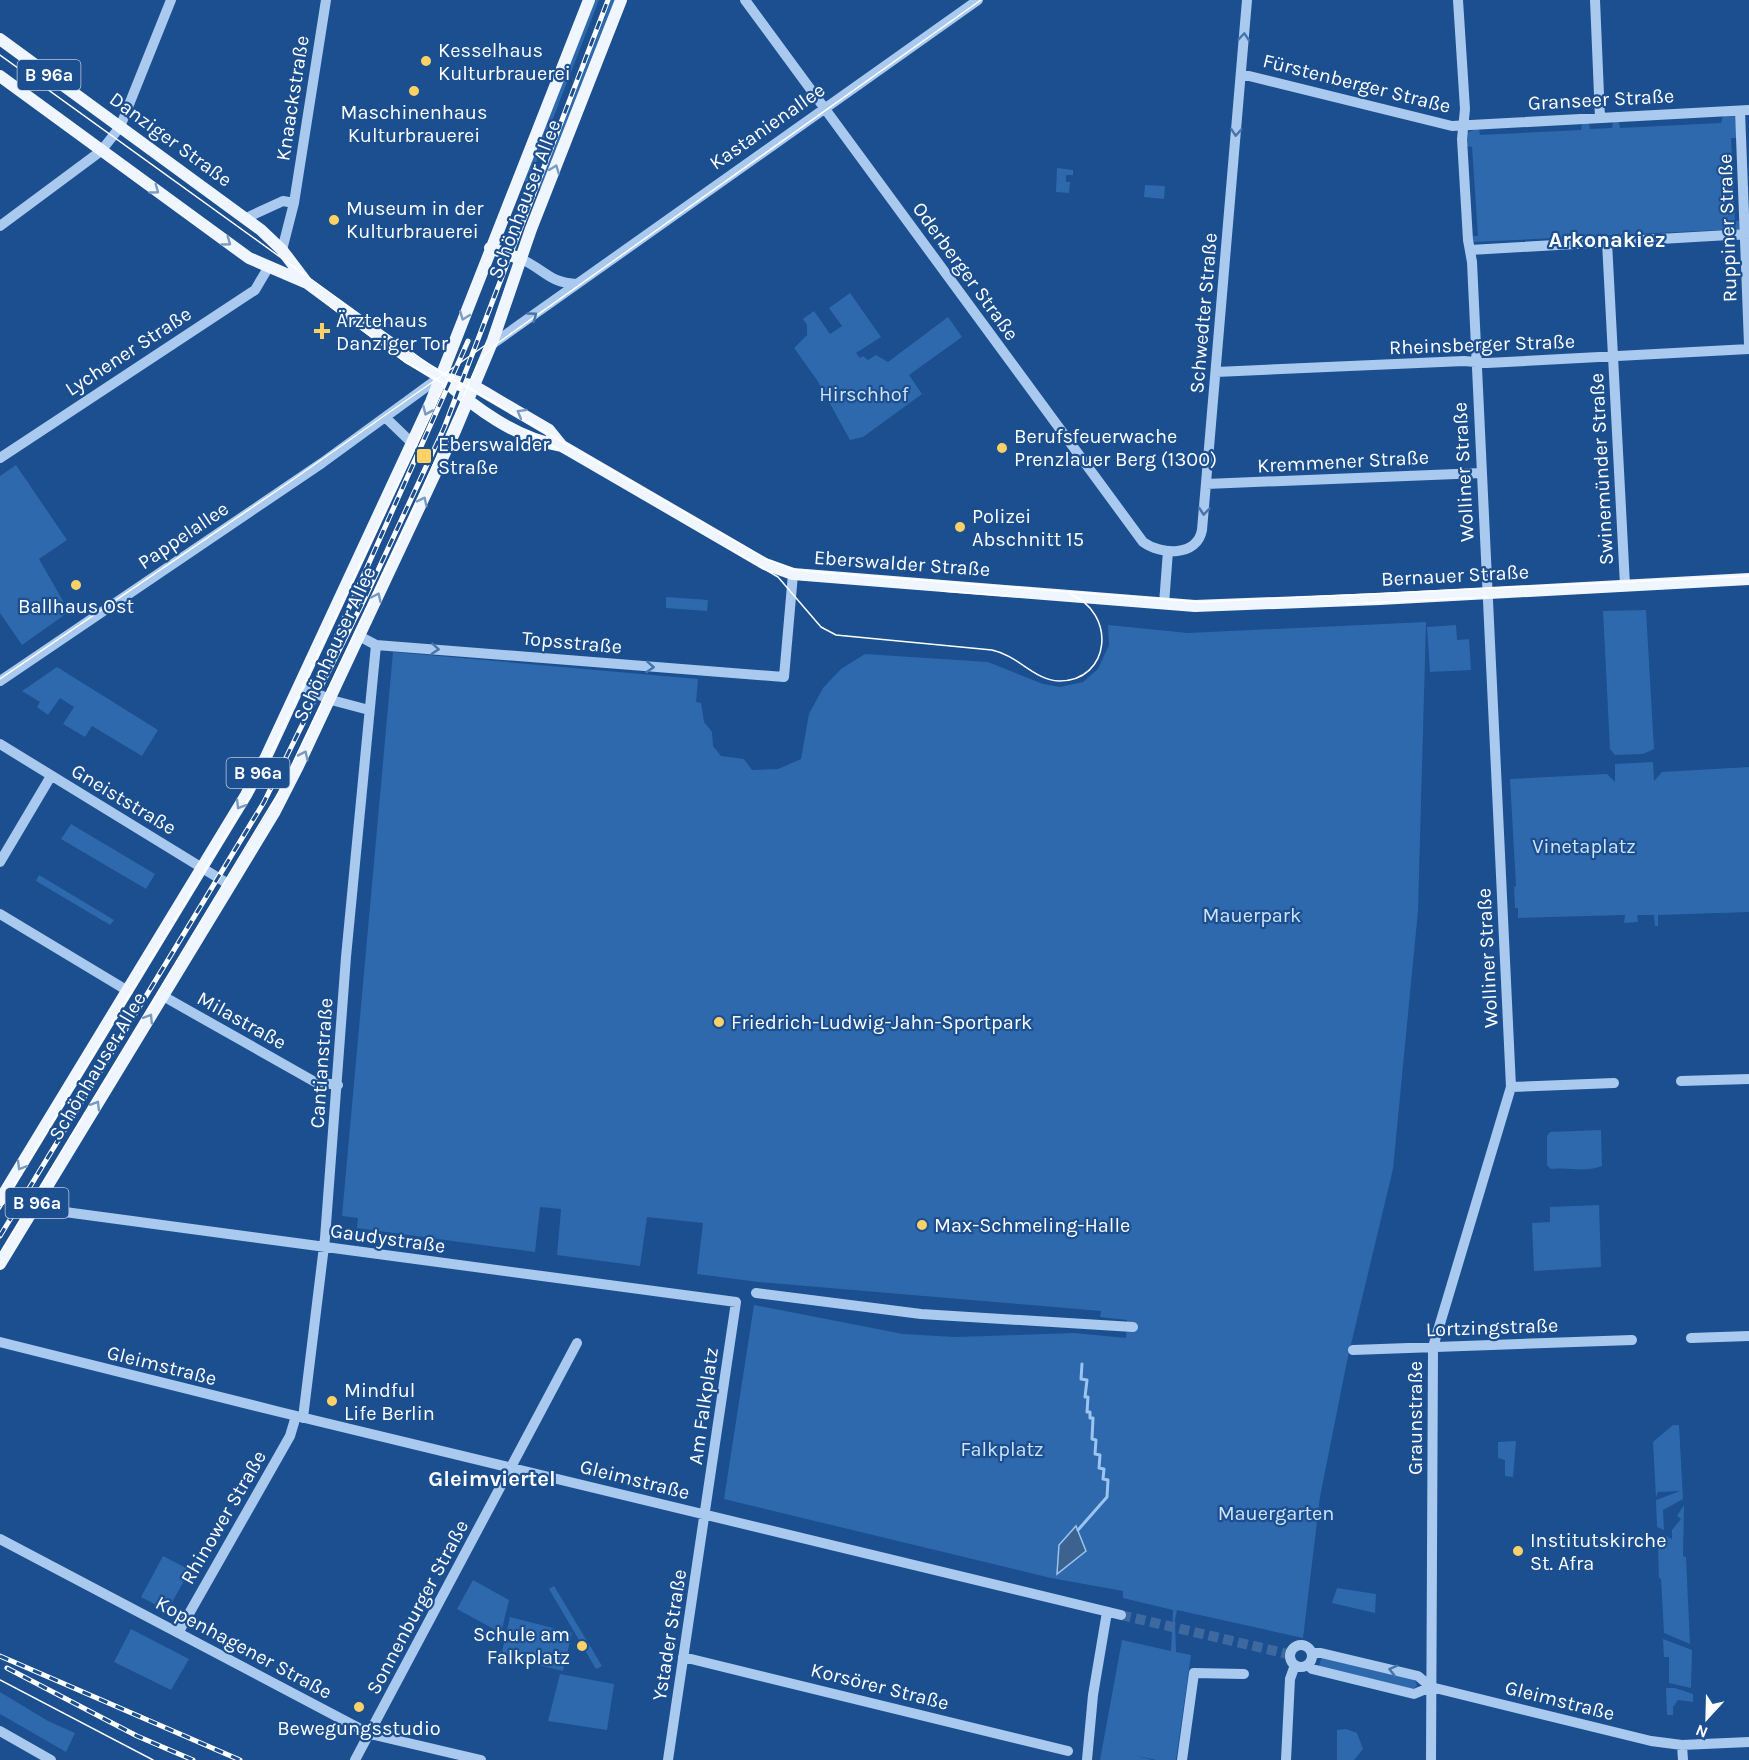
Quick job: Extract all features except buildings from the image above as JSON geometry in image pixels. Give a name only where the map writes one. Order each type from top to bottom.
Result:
[{"type":"main road","name":"Schönhauser Allee","points":[[0,1200],[251,786],[413,444],[590,0]]},
{"type":"main road","name":"Schönhauser Allee","points":[[0,1264],[288,786],[474,386],[621,0]]},
{"type":"main road","name":"Danziger Straße","points":[[0,39],[246,218],[282,249],[307,283]]},
{"type":"main road","name":"Danziger Straße","points":[[0,76],[243,253],[268,268],[307,283],[399,352],[440,377],[474,386]]},
{"type":"main road","points":[[490,248],[521,259]]},
{"type":"main road","name":"Eberswalder Straße","points":[[440,377],[467,402],[538,442],[562,446],[765,564],[793,574],[1164,604]]},
{"type":"main road","name":"Eberswalder Straße","points":[[474,386],[549,430],[562,446]]},
{"type":"main road","name":"Bernauer Straße","points":[[1164,604],[1282,604],[1749,579]]},
{"type":"street","points":[[0,226],[101,151],[120,127],[171,0]]},
{"type":"street","name":"Knaackstraße","points":[[282,249],[294,202],[326,0]]},
{"type":"street","name":"Oderberger Straße","points":[[745,0],[1143,542],[1168,551]]},
{"type":"street","name":"Kastanienallee","points":[[491,345],[978,0]]},
{"type":"street","name":"Schwedter Straße","points":[[1168,551],[1190,548],[1201,537],[1247,0]]},
{"type":"street","name":"Wolliner Straße","points":[[1458,0],[1464,125],[1462,140],[1477,362],[1480,473],[1511,1087]]},
{"type":"street","points":[[1595,0],[1600,118]]},
{"type":"street","name":"Fürstenberger Straße","points":[[1241,74],[1452,126],[1464,125]]},
{"type":"street","name":"Granseer Straße","points":[[1464,125],[1744,110]]},
{"type":"street","name":"Ruppiner Straße","points":[[1744,110],[1749,344]]},
{"type":"street","points":[[246,218],[283,201],[294,202]]},
{"type":"street","points":[[1470,250],[1746,234]]},
{"type":"street","name":"Swinemünder Straße","points":[[1607,242],[1625,585]]},
{"type":"street","points":[[521,259],[535,265],[555,281],[577,284]]},
{"type":"street","name":"Lychener Straße","points":[[0,458],[255,290],[268,268]]},
{"type":"street","name":"Rheinsberger Straße","points":[[1216,372],[1749,349]]},
{"type":"street","name":"Pappelallee","points":[[0,681],[386,418],[440,377]]},
{"type":"street","points":[[386,418],[413,444]]},
{"type":"street","name":"Kremmener Straße","points":[[1206,484],[1480,473]]},
{"type":"street","points":[[1164,604],[1168,551]]},
{"type":"street","name":"Topsstraße","points":[[359,636],[376,645],[784,677],[793,574]]},
{"type":"street","name":"Cantianstraße","points":[[299,1417],[323,1247],[376,645]]},
{"type":"street","points":[[299,687],[369,710]]},
{"type":"street","name":"Gneiststraße","points":[[0,744],[230,885]]},
{"type":"street","points":[[0,862],[51,776]]},
{"type":"street","points":[[0,914],[128,991]]},
{"type":"street","name":"Milastraße","points":[[163,996],[315,1082],[338,1085]]},
{"type":"street","points":[[1681,1081],[1749,1079]]},
{"type":"street","points":[[1511,1087],[1614,1083]]},
{"type":"street","name":"Graunstraße","points":[[1431,1760],[1433,1347],[1511,1087]]},
{"type":"street","name":"Gaudystraße","points":[[37,1203],[50,1210],[736,1302]]},
{"type":"street","points":[[756,1293],[921,1314],[1132,1327]]},
{"type":"street","name":"Am Falkplatz","points":[[705,1515],[736,1302]]},
{"type":"street","points":[[1690,1338],[1749,1336]]},
{"type":"street","name":"Lortzingstraße","points":[[1353,1350],[1632,1340]]},
{"type":"street","name":"Gleimstraße","points":[[0,1342],[299,1417],[1121,1615]]},
{"type":"street","name":"Sonnenburger Straße","points":[[355,1760],[577,1343]]},
{"type":"street","name":"Rhinower Straße","points":[[178,1633],[299,1417]]},
{"type":"street","name":"Ystader Straße","points":[[668,1760],[705,1515]]},
{"type":"street","name":"Kopenhagener Straße","points":[[0,1539],[370,1734],[481,1760]]},
{"type":"street","points":[[1087,1760],[1093,1695],[1107,1612]]},
{"type":"street","name":"Gleimstraße","points":[[1431,1687],[1414,1694],[1312,1669],[1308,1665],[1302,1667],[1291,1658],[1293,1648],[1307,1647],[1312,1653],[1321,1653],[1418,1676],[1431,1687],[1652,1742],[1682,1745],[1749,1742]]},
{"type":"street","points":[[1308,1665],[1312,1653]]},
{"type":"street","name":"Korsörer Straße","points":[[683,1657],[1068,1751]]},
{"type":"street","points":[[1286,1760],[1291,1658]]},
{"type":"street","points":[[1182,1760],[1194,1673],[1244,1674]]},
{"type":"street","points":[[0,1731],[51,1760]]},
{"type":"street","points":[[1682,1745],[1683,1760]]},
{"type":"green space","points":[[595,0],[599,0],[528,183],[524,181]]},
{"type":"green space","points":[[611,0],[615,0],[542,189],[538,188]]},
{"type":"green space","points":[[1723,116],[1735,117],[1737,138],[1731,138],[1735,221],[1741,221],[1740,229],[1473,242],[1471,236],[1478,236],[1472,147],[1466,146],[1466,133],[1479,128],[1480,135],[1581,130],[1582,123],[1589,123],[1590,129],[1612,128],[1613,122],[1619,122],[1620,128],[1721,123]]},
{"type":"green space","points":[[1057,168],[1073,170],[1073,175],[1066,175],[1066,182],[1070,182],[1069,193],[1056,192]]},
{"type":"green space","points":[[1145,185],[1165,186],[1164,199],[1144,197]]},
{"type":"green space","name":"Hirschhof","points":[[850,293],[881,337],[856,353],[860,358],[863,356],[868,360],[876,355],[888,362],[948,317],[962,337],[909,375],[922,394],[863,437],[850,440],[817,380],[794,348],[807,335],[807,325],[803,319],[814,311],[830,334],[842,326],[829,308]]},
{"type":"green space","points":[[16,465],[67,540],[39,559],[63,601],[63,605],[70,611],[22,645],[0,613],[0,476]]},
{"type":"green space","points":[[666,597],[708,600],[707,611],[666,608]]},
{"type":"green space","points":[[1646,610],[1654,749],[1643,754],[1615,755],[1610,749],[1603,611]]},
{"type":"green space","points":[[1426,622],[1418,911],[1393,1169],[1347,1361],[1320,1497],[1303,1638],[1177,1610],[1176,1652],[1191,1655],[1176,1760],[1156,1760],[1134,1755],[1152,1760],[1100,1760],[1122,1640],[1171,1651],[1173,1610],[1123,1598],[1123,1591],[1051,1578],[724,1499],[754,1305],[903,1334],[955,1337],[1074,1333],[1126,1338],[1127,1320],[1100,1317],[1101,1311],[758,1282],[697,1274],[703,1223],[647,1217],[640,1266],[557,1255],[561,1209],[540,1207],[535,1252],[357,1228],[358,1218],[342,1216],[393,652],[698,679],[696,702],[701,703],[704,722],[712,732],[713,746],[721,756],[744,759],[752,770],[778,769],[801,759],[809,714],[823,688],[841,669],[865,654],[988,662],[1043,684],[1060,687],[1083,682],[1098,669],[1109,645],[1108,625],[1188,633]]},
{"type":"green space","points":[[1456,625],[1457,640],[1469,639],[1471,670],[1430,672],[1427,627]]},
{"type":"green space","points":[[57,667],[158,730],[142,756],[92,726],[85,737],[63,724],[74,707],[60,698],[48,715],[37,707],[40,702],[22,691]]},
{"type":"green space","name":"Vinetaplatz","points":[[1653,762],[1654,781],[1662,772],[1749,767],[1749,912],[1658,915],[1658,926],[1655,926],[1654,915],[1637,915],[1638,922],[1624,923],[1625,915],[1518,918],[1518,908],[1515,908],[1514,887],[1516,886],[1510,779],[1607,774],[1615,782],[1615,764]]},
{"type":"green space","points":[[71,824],[155,874],[146,889],[61,839]]},
{"type":"green space","points":[[39,875],[114,920],[110,925],[36,881]]},
{"type":"green space","points":[[1601,1130],[1602,1166],[1583,1169],[1551,1169],[1547,1165],[1547,1136],[1550,1132]]},
{"type":"green space","points":[[1599,1205],[1601,1267],[1534,1271],[1532,1223],[1550,1222],[1550,1207]]},
{"type":"green space","points":[[1673,1425],[1679,1425],[1683,1499],[1663,1510],[1664,1530],[1657,1527],[1656,1500],[1680,1491],[1658,1492],[1656,1497],[1653,1442]]},
{"type":"green space","points":[[1516,1441],[1513,1477],[1505,1476],[1505,1460],[1498,1458],[1498,1442]]},
{"type":"green space","points":[[1684,1505],[1683,1556],[1686,1557],[1690,1644],[1664,1633],[1661,1579],[1659,1578],[1658,1548],[1666,1536],[1672,1539],[1672,1530],[1681,1519],[1677,1516]]},
{"type":"green space","points":[[163,1556],[190,1570],[170,1606],[162,1608],[141,1597]]},
{"type":"green space","points":[[473,1580],[509,1600],[501,1633],[457,1609]]},
{"type":"green space","points":[[554,1586],[602,1666],[596,1669],[549,1589]]},
{"type":"green space","points":[[1337,1588],[1376,1594],[1375,1613],[1332,1603]]},
{"type":"green space","points":[[510,1617],[572,1633],[563,1671],[501,1656]]},
{"type":"green space","points":[[131,1629],[189,1659],[171,1690],[114,1662]]},
{"type":"green space","points":[[1663,1639],[1692,1650],[1691,1688],[1669,1683],[1669,1657],[1664,1657]]},
{"type":"green space","points":[[1322,1656],[1415,1680],[1417,1686],[1413,1689],[1319,1666]]},
{"type":"green space","points":[[560,1674],[614,1684],[607,1730],[548,1721]]},
{"type":"green space","points":[[1666,1688],[1675,1688],[1693,1694],[1693,1702],[1678,1700],[1673,1707],[1673,1715],[1667,1715]]},
{"type":"green space","points":[[0,1692],[48,1721],[75,1733],[66,1752],[0,1714]]},
{"type":"green space","points":[[1346,1729],[1357,1733],[1363,1749],[1354,1760],[1337,1760],[1337,1730]]},
{"type":"shaded area","points":[[1076,1526],[1086,1551],[1057,1574],[1059,1545]]},
{"type":"waterway","points":[[1078,1530],[1107,1497],[1108,1480],[1103,1479],[1104,1469],[1099,1468],[1100,1455],[1095,1454],[1096,1440],[1092,1439],[1093,1418],[1090,1418],[1090,1412],[1087,1412],[1088,1397],[1085,1397],[1087,1380],[1081,1379],[1082,1364]]},
{"type":"tunnel","points":[[1121,1615],[1288,1654]]},
{"type":"tram line","points":[[0,1253],[279,792],[411,515],[479,361],[495,345],[981,0]]},
{"type":"tram line","points":[[0,55],[434,368],[766,559],[792,569],[1200,602],[1749,576]]},
{"type":"tram line","points":[[327,304],[405,362],[446,385]]},
{"type":"tram line","points":[[0,679],[487,344]]},
{"type":"tram line","points":[[0,1209],[257,784],[448,378]]},
{"type":"tram line","points":[[527,431],[566,454]]},
{"type":"tram line","points":[[727,547],[778,577],[821,627],[836,635],[992,650],[1010,657],[1050,680],[1076,678],[1089,670],[1098,658],[1102,645],[1101,630],[1095,616],[1085,603],[1070,594]]},
{"type":"tram line","points":[[942,591],[1008,596]]},
{"type":"tram line","points":[[1346,604],[1487,597]]},
{"type":"tram line","points":[[0,1680],[153,1760]]},
{"type":"railway","points":[[0,1236],[264,802],[366,596],[444,428],[608,0]]},
{"type":"railway","points":[[336,637],[468,341]]},
{"type":"railway","points":[[0,1656],[240,1760]]},
{"type":"railway","points":[[7,1668],[137,1736],[193,1760]]},
{"type":"place","name":"Kesselhaus Kulturbrauerei","points":[[426,61]]},
{"type":"place","name":"Maschinenhaus Kulturbrauerei","points":[[414,91]]},
{"type":"place","name":"Museum in der Kulturbrauerei","points":[[334,220]]},
{"type":"place","name":"Ärztehaus Danziger Tor","points":[[322,331]]},
{"type":"place","name":"Berufsfeuerwache Prenzlauer Berg (1300)","points":[[1002,448]]},
{"type":"place","name":"Eberswalder Straße","points":[[424,456]]},
{"type":"place","name":"Polizei Abschnitt 15","points":[[960,527]]},
{"type":"place","name":"Ballhaus Ost","points":[[76,585]]},
{"type":"place","name":"Friedrich-Ludwig-Jahn-Sportpark","points":[[719,1022]]},
{"type":"place","name":"Max-Schmeling-Halle","points":[[922,1225]]},
{"type":"place","name":"Mindful Life Berlin","points":[[332,1401]]},
{"type":"place","name":"Institutskirche St. Afra","points":[[1518,1551]]},
{"type":"place","name":"Schule am Falkplatz","points":[[582,1646]]},
{"type":"place","name":"Bewegungsstudio","points":[[359,1707]]},
{"type":"district","name":"Arkonakiez","points":[[1607,239]]},
{"type":"district","name":"Gleimviertel","points":[[492,1478]]},
{"type":"park label","name":"Mauerpark","points":[[1252,915]]},
{"type":"park label","name":"Falkplatz","points":[[1002,1449]]},
{"type":"park label","name":"Mauergarten","points":[[1276,1513]]}]
